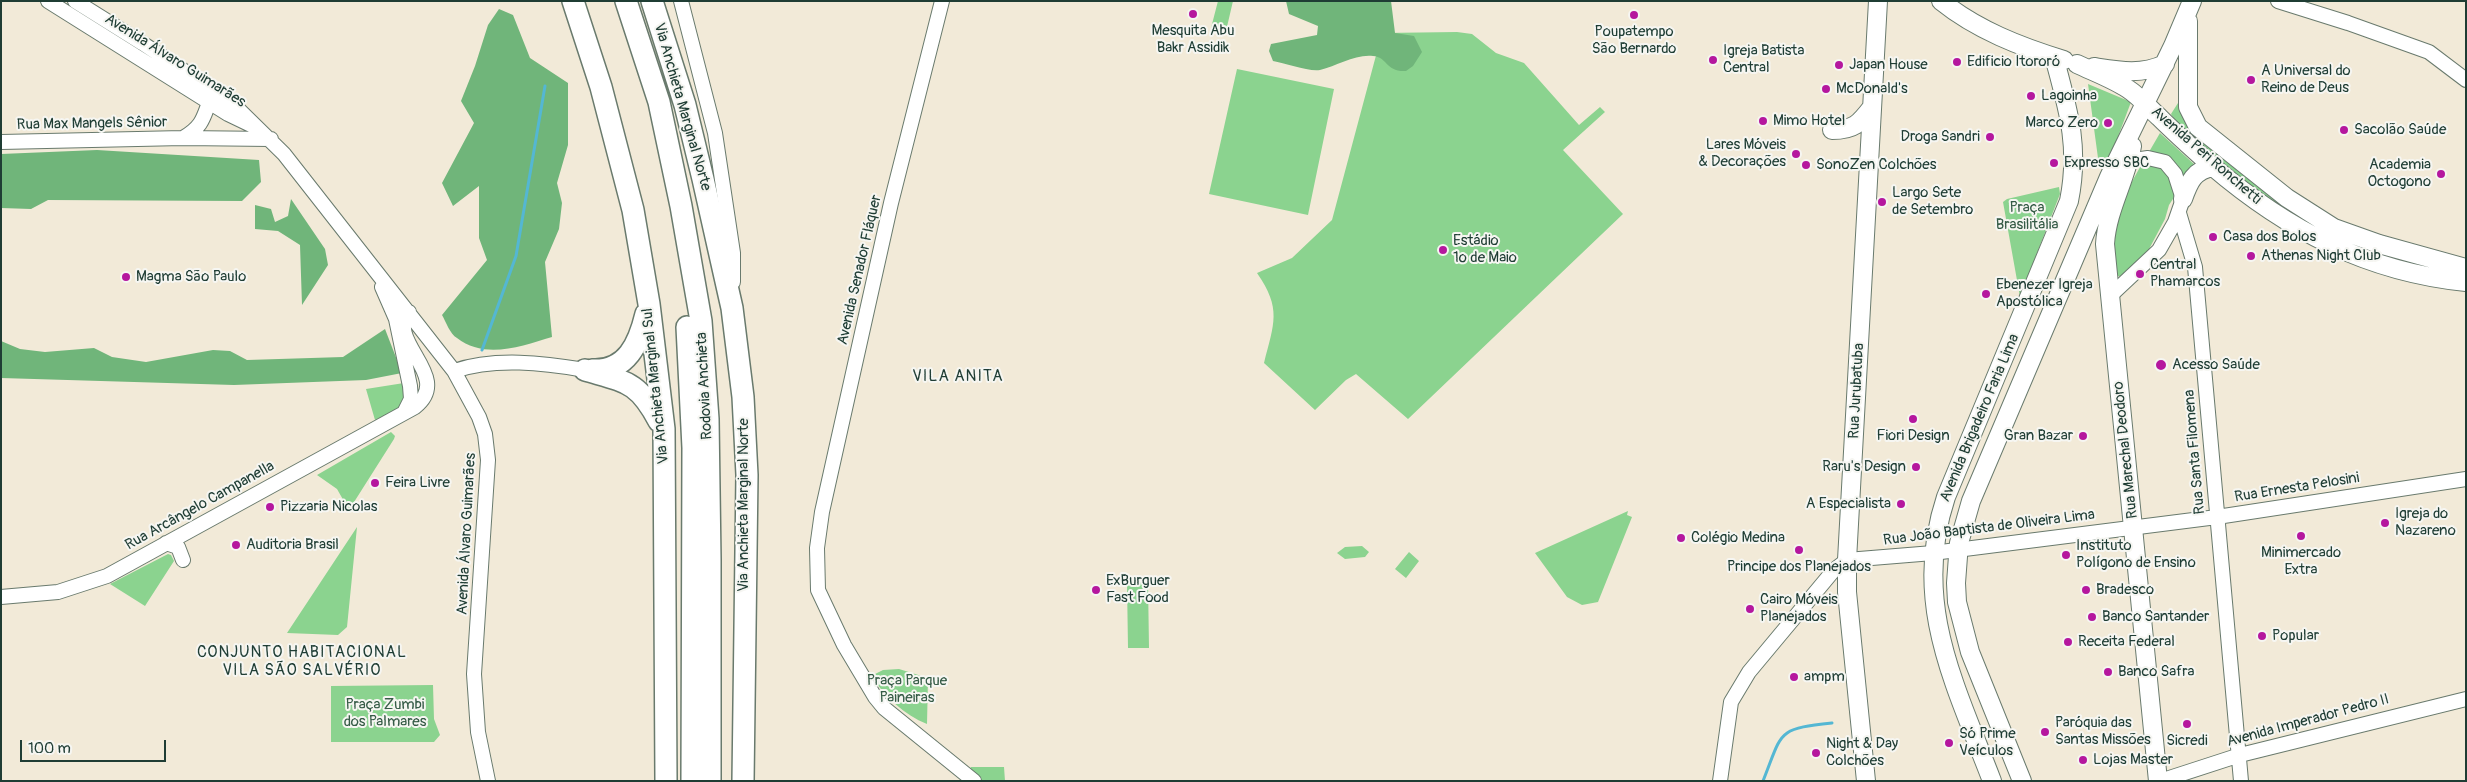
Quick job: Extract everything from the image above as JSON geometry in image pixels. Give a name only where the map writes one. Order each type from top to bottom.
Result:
[{"type":"highway","name":"Via Anchieta Marginal Sul","points":[[573,1],[601,87],[632,210],[649,304],[664,431],[667,583],[666,781]]},
{"type":"highway","name":"Rodovia Anchieta","points":[[612,1],[644,100],[669,210],[687,323],[693,448],[692,781]]},
{"type":"highway","name":"Rodovia Anchieta","points":[[626,1],[659,102],[682,206],[701,321],[708,447],[710,781]]},
{"type":"highway","name":"Via Anchieta Marginal Norte","points":[[652,1],[685,105],[732,308],[743,398],[747,475],[743,781]]},
{"type":"highway","points":[[585,370],[603,370],[626,359],[639,340],[649,304]]},
{"type":"highway","points":[[585,370],[628,382],[638,388],[649,402],[664,431]]},
{"type":"main road","name":"Rua Jurubatuba","points":[[1866,781],[1847,592],[1847,560],[1878,1]]},
{"type":"main road","points":[[1942,1],[1964,17],[1998,36],[2077,64],[2130,72],[2145,72],[2164,64]]},
{"type":"main road","name":"Rua Marechal Deodoro","points":[[2159,781],[2105,256],[2106,231],[2122,161],[2136,123],[2190,7]]},
{"type":"main road","name":"Rua Marechal Deodoro","points":[[2190,7],[2188,107],[2198,126],[2279,193],[2321,221],[2379,244],[2466,268]]},
{"type":"main road","name":"Avenida Brigadeiro Faria Lima","points":[[1992,781],[1948,663],[1937,627],[1932,587],[1933,554],[1937,527],[1946,497],[2069,201],[2075,162],[2074,144],[2069,111],[2054,57]]},
{"type":"main road","name":"Avenida Peri Ronchetti","points":[[2077,64],[2130,90],[2214,167],[2250,196],[2300,230],[2334,247],[2374,262],[2426,277],[2466,282]]},
{"type":"main road","points":[[1832,130],[1854,127],[1872,107]]},
{"type":"main road","name":"Avenida Brigadeiro Faria Lima","points":[[2022,781],[1970,652],[1961,623],[1956,583],[1958,550],[1971,502],[2122,161]]},
{"type":"main road","points":[[2181,206],[2193,176],[2200,171],[2214,167]]},
{"type":"street","name":"Avenida Álvaro Guimarães","points":[[48,1],[212,97],[242,112],[271,139],[454,371],[479,417],[488,448],[485,539],[474,674],[478,732],[488,781]]},
{"type":"street","name":"Avenida Álvaro Guimarães","points":[[75,1],[212,97]]},
{"type":"street","points":[[680,1],[715,133],[732,253],[732,308]]},
{"type":"street","name":"Avenida Senador Fláquer","points":[[942,1],[891,203],[822,512],[817,548],[819,593],[844,645],[875,697],[892,715],[974,781]]},
{"type":"street","points":[[2278,1],[2348,23],[2433,54],[2466,80]]},
{"type":"street","name":"Rua Max Mangels Sênior","points":[[184,138],[201,125],[212,97]]},
{"type":"street","name":"Rua Max Mangels Sênior","points":[[1,142],[184,138],[271,139]]},
{"type":"street","name":"Rua Santa Filomena","points":[[2122,161],[2148,158],[2168,164],[2177,178],[2181,206],[2195,267],[2241,781]]},
{"type":"street","points":[[2110,296],[2122,283],[2143,268],[2155,256],[2169,236],[2181,206]]},
{"type":"street","points":[[369,261],[396,319],[411,394],[410,403],[404,413]]},
{"type":"street","name":"Rua Arcângelo Campanella","points":[[1,597],[35,595],[78,587],[107,576],[404,413],[424,399],[428,388],[425,376],[403,328],[405,316],[408,312]]},
{"type":"street","points":[[454,371],[474,366],[522,364],[549,364],[585,370]]},
{"type":"street","name":"Rua Ernesta Pelosini","points":[[2134,527],[2217,517],[2466,479]]},
{"type":"street","name":"Rua João Baptista de Oliveira Lima","points":[[1847,560],[1933,554],[2134,527]]},
{"type":"street","points":[[166,543],[178,547],[183,560]]},
{"type":"street","points":[[1720,781],[1731,702],[1736,692],[1749,672],[1826,579],[1847,560]]},
{"type":"street","name":"Avenida Imperador Pedro II","points":[[2159,781],[2240,755],[2466,699]]},
{"type":"green space","points":[[1218,1],[1233,1],[1226,31],[1211,28]]},
{"type":"green space","points":[[1286,1],[1391,1],[1395,33],[1414,36],[1422,52],[1413,66],[1406,71],[1394,69],[1382,59],[1373,56],[1360,57],[1320,70],[1303,69],[1273,61],[1269,51],[1271,44],[1317,35],[1318,26],[1289,14]]},
{"type":"green space","points":[[499,9],[513,15],[530,58],[568,83],[568,145],[557,183],[562,203],[559,229],[545,262],[552,337],[516,347],[491,350],[468,345],[457,338],[450,331],[442,315],[487,260],[479,238],[479,186],[453,206],[442,183],[474,123],[461,101],[488,25]]},
{"type":"green space","name":"Estádio 1º de Maio","points":[[1457,32],[1472,34],[1496,53],[1524,63],[1579,125],[1600,107],[1605,112],[1563,150],[1623,214],[1408,419],[1356,374],[1346,380],[1315,410],[1264,363],[1274,316],[1270,297],[1257,273],[1292,258],[1332,220],[1382,33]]},
{"type":"green space","points":[[1237,69],[1334,89],[1308,215],[1209,194]]},
{"type":"green space","points":[[2088,84],[2131,102],[2110,158],[2098,158]]},
{"type":"green space","points":[[2178,103],[2188,125],[2366,246],[2362,252],[2286,215],[2178,126],[2171,114]]},
{"type":"green space","points":[[2160,133],[2195,165],[2169,205],[2165,219],[2148,251],[2124,277],[2118,276],[2111,250],[2111,242],[2118,213],[2130,185]]},
{"type":"green space","points":[[97,150],[259,160],[261,182],[242,201],[48,200],[31,209],[1,208],[1,154]]},
{"type":"green space","name":"Praça Brasilitália","points":[[2059,187],[2060,194],[2020,297],[2003,202],[2007,199]]},
{"type":"green space","points":[[291,199],[325,249],[328,265],[302,305],[300,245],[278,231],[255,229],[255,205],[271,209],[275,222],[288,216]]},
{"type":"green space","points":[[385,329],[402,373],[366,380],[234,385],[1,378],[1,341],[20,349],[45,352],[94,348],[112,357],[146,362],[213,350],[230,351],[247,360],[343,357]]},
{"type":"green space","points":[[404,383],[408,398],[399,410],[375,420],[366,389]]},
{"type":"green space","points":[[391,432],[395,436],[394,439],[349,510],[337,489],[317,475]]},
{"type":"green space","points":[[1628,511],[1627,515],[1632,517],[1598,602],[1582,605],[1567,597],[1535,553]]},
{"type":"green space","points":[[357,527],[347,627],[338,635],[287,633]]},
{"type":"green space","points":[[1362,546],[1369,552],[1365,557],[1345,559],[1337,553],[1345,547]]},
{"type":"green space","points":[[1409,552],[1419,561],[1406,578],[1395,569]]},
{"type":"green space","points":[[168,554],[171,555],[174,561],[145,606],[110,584]]},
{"type":"green space","points":[[1148,582],[1149,648],[1128,648],[1127,583]]},
{"type":"green space","name":"Praça Parque Paineiras","points":[[899,669],[928,678],[927,724],[911,716],[896,704],[882,691],[871,676],[883,670]]},
{"type":"green space","name":"Praça Zumbi dos Palmares","points":[[433,685],[434,719],[440,735],[434,742],[331,742],[331,686]]},
{"type":"green space","points":[[971,767],[1004,767],[1005,781],[981,781],[968,772]]},
{"type":"waterway","points":[[482,350],[516,256],[545,86]]},
{"type":"waterway","points":[[1763,781],[1774,752],[1784,736],[1800,728],[1832,723]]},
{"type":"place","name":"Mesquita Abu Bakr Assidik","points":[[1193,14]]},
{"type":"place","name":"Poupatempo São Bernardo","points":[[1634,15]]},
{"type":"place","name":"Igreja Batista Central","points":[[1713,60]]},
{"type":"place","name":"Edificio Itororó","points":[[1957,62]]},
{"type":"place","name":"Japan House","points":[[1839,65]]},
{"type":"place","name":"A Universal do Reino de Deus","points":[[2251,80]]},
{"type":"place","name":"McDonald's","points":[[1826,89]]},
{"type":"place","name":"Lagoinha","points":[[2031,96]]},
{"type":"place","name":"Mimo Hotel","points":[[1763,121]]},
{"type":"place","name":"Marco Zero","points":[[2108,123]]},
{"type":"place","name":"Sacolão Saúde","points":[[2344,130]]},
{"type":"place","name":"Droga Sandri","points":[[1990,137]]},
{"type":"place","name":"Lares Móveis & Decorações","points":[[1796,154]]},
{"type":"place","name":"Expresso SBC","points":[[2054,163]]},
{"type":"place","name":"SonoZen Colchões","points":[[1806,165]]},
{"type":"place","name":"Academia Octogono","points":[[2441,174]]},
{"type":"place","name":"Largo Sete de Setembro","points":[[1882,202]]},
{"type":"place","name":"Casa dos Bolos","points":[[2213,237]]},
{"type":"place","name":"Estádio 1º de Maio","points":[[1443,250]]},
{"type":"place","name":"Athenas Night Club","points":[[2251,256]]},
{"type":"place","name":"Central Phamarcos","points":[[2140,274]]},
{"type":"place","name":"Magma São Paulo","points":[[126,277]]},
{"type":"place","name":"Ebenezer Igreja Apostólica","points":[[1986,294]]},
{"type":"place","name":"Acesso Saúde","points":[[2161,365]]},
{"type":"place","name":"Fiori Design","points":[[1913,419]]},
{"type":"place","name":"Gran Bazar","points":[[2083,436]]},
{"type":"place","name":"Raru's Design","points":[[1916,467]]},
{"type":"place","name":"Feira Livre","points":[[375,483]]},
{"type":"place","name":"A Especialista","points":[[1901,504]]},
{"type":"place","name":"Pizzaria Nicolas","points":[[270,507]]},
{"type":"place","name":"Igreja do Nazareno","points":[[2385,523]]},
{"type":"place","name":"Minimercado Extra","points":[[2301,536]]},
{"type":"place","name":"Colégio Medina","points":[[1681,538]]},
{"type":"place","name":"Auditoria Brasil","points":[[236,545]]},
{"type":"place","name":"Principe dos Planejados","points":[[1799,550]]},
{"type":"place","name":"Instituto Polígono de Ensino","points":[[2066,555]]},
{"type":"place","name":"ExBurguer Fast Food","points":[[1096,590]]},
{"type":"place","name":"Bradesco","points":[[2086,590]]},
{"type":"place","name":"Cairo Móveis Planejados","points":[[1750,609]]},
{"type":"place","name":"Banco Santander","points":[[2092,617]]},
{"type":"place","name":"Popular","points":[[2262,636]]},
{"type":"place","name":"Receita Federal","points":[[2068,642]]},
{"type":"place","name":"Banco Safra","points":[[2108,672]]},
{"type":"place","name":"ampm","points":[[1794,677]]},
{"type":"place","name":"Sicredi","points":[[2187,724]]},
{"type":"place","name":"Paróquia das Santas Missões","points":[[2045,732]]},
{"type":"place","name":"Só Prime Veículos","points":[[1949,743]]},
{"type":"place","name":"Night & Day Colchões","points":[[1816,753]]},
{"type":"place","name":"Lojas Master","points":[[2083,760]]},
{"type":"district","name":"VILA ANITA","points":[[958,377]]},
{"type":"district","name":"CONJUNTO HABITACIONAL VILA SÃO SALVÉRIO","points":[[302,662]]}]
